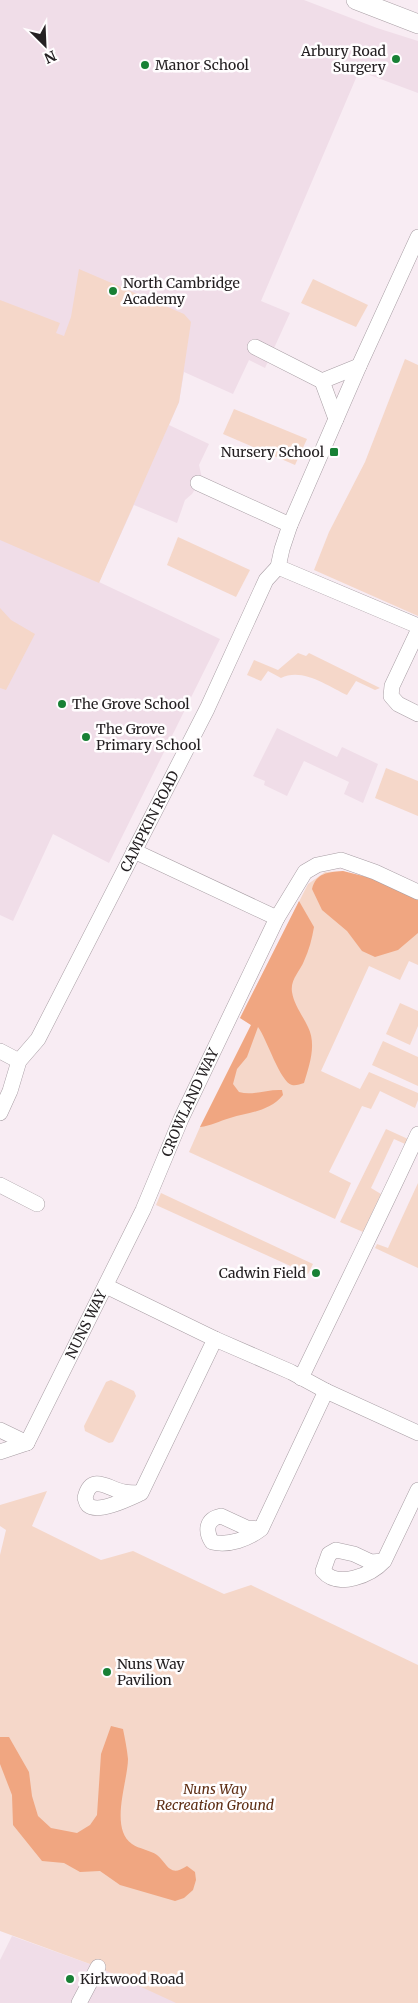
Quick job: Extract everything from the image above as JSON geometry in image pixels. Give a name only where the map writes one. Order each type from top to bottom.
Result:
[{"type":"street","points":[[356,0],[418,24]]},
{"type":"street","name":"CAMPKIN ROAD","points":[[0,1114],[20,1061],[38,1039],[207,709],[266,580],[278,567],[290,525],[358,366],[418,237]]},
{"type":"street","points":[[255,347],[322,381],[336,419]]},
{"type":"street","points":[[322,381],[358,366]]},
{"type":"street","points":[[198,483],[290,525]]},
{"type":"street","points":[[278,567],[418,626]]},
{"type":"street","points":[[418,631],[392,686],[391,696],[398,704],[418,714]]},
{"type":"street","points":[[134,851],[277,918]]},
{"type":"street","name":"CROWLAND WAY","points":[[106,1286],[143,1210],[181,1119],[277,918],[305,872],[317,865],[341,860],[375,872],[418,892]]},
{"type":"street","points":[[0,1051],[20,1061]]},
{"type":"street","points":[[301,1378],[367,1246],[418,1134]]},
{"type":"street","points":[[0,1187],[37,1204]]},
{"type":"street","name":"NUNS WAY","points":[[27,1443],[106,1286],[418,1433]]},
{"type":"street","points":[[141,1493],[215,1339]]},
{"type":"street","points":[[261,1529],[326,1391]]},
{"type":"street","points":[[0,1430],[27,1443]]},
{"type":"street","points":[[0,1452],[27,1443]]},
{"type":"street","points":[[384,1561],[418,1490]]},
{"type":"street","points":[[78,2003],[98,1967]]},
{"type":"shaded area","name":"North Cambridge Academy","points":[[0,0],[304,0],[377,28],[418,41],[418,93],[359,71],[261,301],[290,313],[265,368],[249,360],[233,394],[184,372],[179,402],[169,425],[209,444],[199,465],[202,478],[192,494],[185,500],[177,523],[134,505],[99,582],[220,639],[109,863],[53,834],[13,921],[0,915]]},
{"type":"shaded area","points":[[277,728],[337,757],[342,747],[378,764],[363,803],[344,794],[349,782],[304,761],[287,796],[264,785],[265,781],[253,776]]},
{"type":"shaded area","points":[[343,871],[371,878],[418,900],[418,933],[398,950],[375,957],[362,951],[347,931],[322,910],[312,889],[316,880],[323,874]]},
{"type":"shaded area","points":[[299,901],[314,927],[307,953],[292,988],[295,1001],[311,1034],[312,1041],[311,1055],[304,1083],[292,1085],[287,1082],[258,1027],[247,1057],[237,1069],[233,1084],[239,1092],[250,1093],[282,1090],[283,1095],[271,1105],[258,1111],[200,1127],[251,1025],[240,1018]]},
{"type":"shaded area","points":[[111,1726],[123,1729],[128,1755],[121,1804],[122,1827],[125,1837],[135,1846],[157,1855],[172,1870],[176,1871],[187,1866],[195,1872],[196,1880],[193,1890],[184,1898],[175,1901],[120,1885],[100,1871],[80,1872],[64,1863],[42,1861],[13,1825],[12,1795],[0,1764],[0,1737],[9,1737],[29,1772],[32,1796],[38,1816],[51,1828],[77,1833],[90,1825],[97,1815],[101,1754]]},
{"type":"shaded area","points":[[12,1936],[98,1967],[179,2003],[0,2003],[0,1960]]},
{"type":"green space","points":[[79,269],[184,314],[191,322],[179,402],[99,583],[0,540],[0,300],[60,323],[56,333],[64,336],[71,317]]},
{"type":"green space","points":[[313,279],[368,305],[356,327],[301,303]]},
{"type":"green space","points":[[405,359],[418,365],[418,616],[314,570],[329,532],[365,462]]},
{"type":"green space","points":[[234,409],[307,439],[295,465],[223,434]]},
{"type":"green space","points":[[178,537],[250,570],[236,597],[167,565]]},
{"type":"green space","points":[[0,608],[11,620],[35,634],[6,690],[0,688]]},
{"type":"green space","points":[[298,653],[306,656],[309,653],[380,688],[375,690],[356,681],[347,695],[306,676],[289,675],[281,678],[268,671],[261,681],[247,675],[254,660],[278,670]]},
{"type":"green space","points":[[386,768],[418,781],[418,816],[375,798]]},
{"type":"green space","points":[[343,871],[418,900],[418,965],[409,961],[400,980],[369,966],[321,1071],[360,1089],[369,1072],[418,1093],[418,1100],[415,1108],[380,1091],[371,1109],[362,1106],[329,1172],[351,1183],[335,1219],[189,1152],[251,1025],[240,1018],[308,884],[325,872]]},
{"type":"green space","points":[[400,1003],[418,1011],[418,1026],[410,1045],[386,1034]]},
{"type":"green space","points":[[383,1041],[418,1057],[418,1086],[372,1065]]},
{"type":"green space","points":[[386,1129],[408,1139],[405,1144],[394,1139],[371,1188],[381,1194],[363,1232],[340,1222]]},
{"type":"green space","points":[[418,1183],[418,1268],[375,1248],[377,1244],[388,1248]]},
{"type":"green space","points":[[161,1193],[313,1264],[308,1274],[156,1205]]},
{"type":"green space","points":[[111,1380],[134,1391],[136,1396],[113,1442],[109,1443],[85,1431],[84,1426],[106,1382]]},
{"type":"green space","name":"Nuns Way Recreation Ground","points":[[47,1491],[32,1526],[101,1560],[133,1551],[224,1594],[251,1585],[418,1665],[418,2003],[176,2003],[98,1967],[0,1931],[0,1555],[6,1530],[0,1526],[0,1505]]},
{"type":"place","name":"Arbury Road Surgery","points":[[396,59]]},
{"type":"place","name":"Manor School","points":[[145,65]]},
{"type":"place","name":"North Cambridge Academy","points":[[113,291]]},
{"type":"place","name":"Nursery School","points":[[334,452]]},
{"type":"place","name":"The Grove School","points":[[62,704]]},
{"type":"place","name":"The Grove Primary School","points":[[86,737]]},
{"type":"place","name":"Cadwin Field","points":[[316,1273]]},
{"type":"place","name":"Nuns Way Pavilion","points":[[107,1672]]},
{"type":"place","name":"Kirkwood Road","points":[[70,1979]]}]
